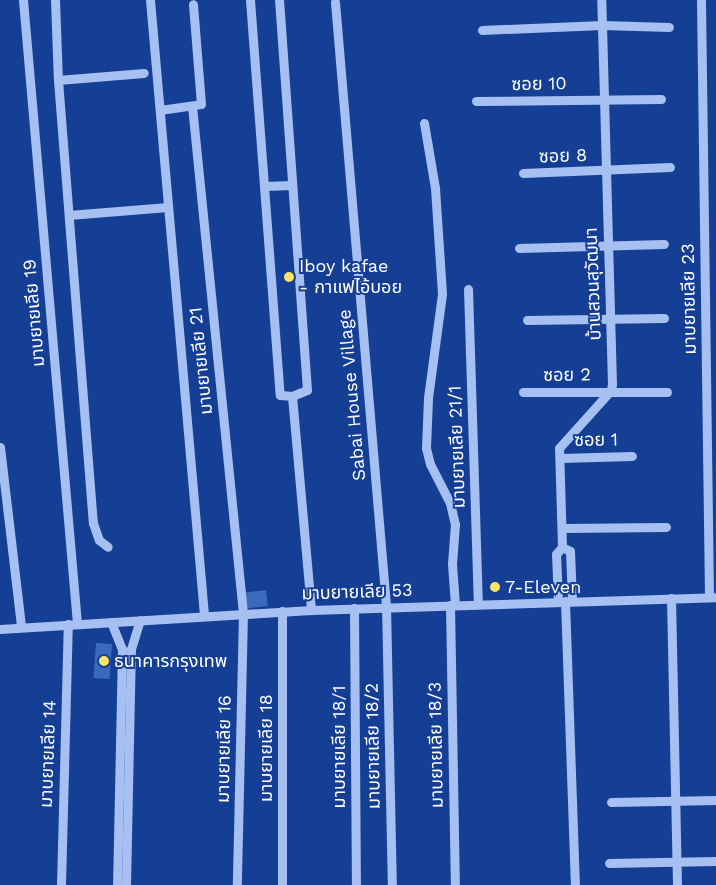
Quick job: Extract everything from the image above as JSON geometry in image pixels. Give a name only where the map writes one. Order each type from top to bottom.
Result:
[{"type":"street","name":"มาบยายเลีย 19","points":[[23,0],[72,624]]},
{"type":"street","points":[[55,0],[58,80],[93,523],[100,540],[108,547]]},
{"type":"street","points":[[150,0],[204,616]]},
{"type":"street","points":[[250,0],[280,395],[292,396],[307,390],[279,0]]},
{"type":"street","name":"บ้านสวนสุวัฒนา","points":[[601,0],[605,171],[609,245],[611,390]]},
{"type":"street","name":"มาบยายเลีย 23","points":[[701,0],[712,597]]},
{"type":"street","name":"Sabai House Village","points":[[335,2],[386,606]]},
{"type":"street","points":[[160,110],[201,104],[193,4]]},
{"type":"street","points":[[482,30],[602,25],[669,27]]},
{"type":"street","points":[[58,80],[144,73]]},
{"type":"street","name":"ซอย 10","points":[[476,101],[661,99]]},
{"type":"street","name":"มาบยายเลีย 21","points":[[192,106],[243,613]]},
{"type":"street","name":"มาบยายเลีย 18/3","points":[[424,123],[435,188],[442,294],[428,398],[426,448],[430,464],[450,503],[455,524],[452,564],[455,885]]},
{"type":"street","name":"ซอย 8","points":[[523,174],[670,167]]},
{"type":"street","points":[[264,186],[292,185]]},
{"type":"street","points":[[69,215],[168,207]]},
{"type":"street","points":[[519,248],[664,244]]},
{"type":"street","name":"มาบยายเลีย 21/1","points":[[468,289],[478,604]]},
{"type":"street","points":[[527,320],[664,318]]},
{"type":"street","points":[[565,601],[556,554],[562,547],[559,448],[611,390]]},
{"type":"street","name":"ซอย 2","points":[[523,392],[611,390],[667,392]]},
{"type":"street","points":[[292,396],[311,610]]},
{"type":"street","points":[[0,447],[21,628]]},
{"type":"street","name":"ซอย 1","points":[[560,458],[632,456]]},
{"type":"street","points":[[562,528],[666,527]]},
{"type":"street","points":[[562,547],[570,551],[565,601],[575,885]]},
{"type":"street","name":"มาบยายเลีย 53","points":[[0,629],[243,613],[386,606],[712,597]]},
{"type":"street","points":[[671,598],[677,885]]},
{"type":"street","name":"มาบยายเลีย 18/2","points":[[386,606],[392,885]]},
{"type":"street","name":"มาบยายเลีย 18/1","points":[[354,608],[356,885]]},
{"type":"street","name":"มาบยายเลีย 18","points":[[282,611],[282,885]]},
{"type":"street","name":"มาบยายเลีย 16","points":[[237,885],[243,613]]},
{"type":"street","points":[[117,885],[132,649],[140,620]]},
{"type":"street","points":[[111,622],[122,649],[126,885]]},
{"type":"street","name":"มาบยายเลีย 14","points":[[60,885],[72,624]]},
{"type":"street","points":[[610,802],[716,800]]},
{"type":"street","points":[[609,863],[716,861]]},
{"type":"building","points":[[266,590],[268,606],[247,608],[245,593]]},
{"type":"building","name":"ธนาคารกรุงเทพ","points":[[96,643],[112,644],[110,679],[94,678]]},
{"type":"place","name":"Iboy kafae - กาแฟไอ้บอย","points":[[289,277]]},
{"type":"place","name":"7-Eleven","points":[[495,587]]},
{"type":"place","name":"ธนาคารกรุงเทพ","points":[[104,661]]}]
